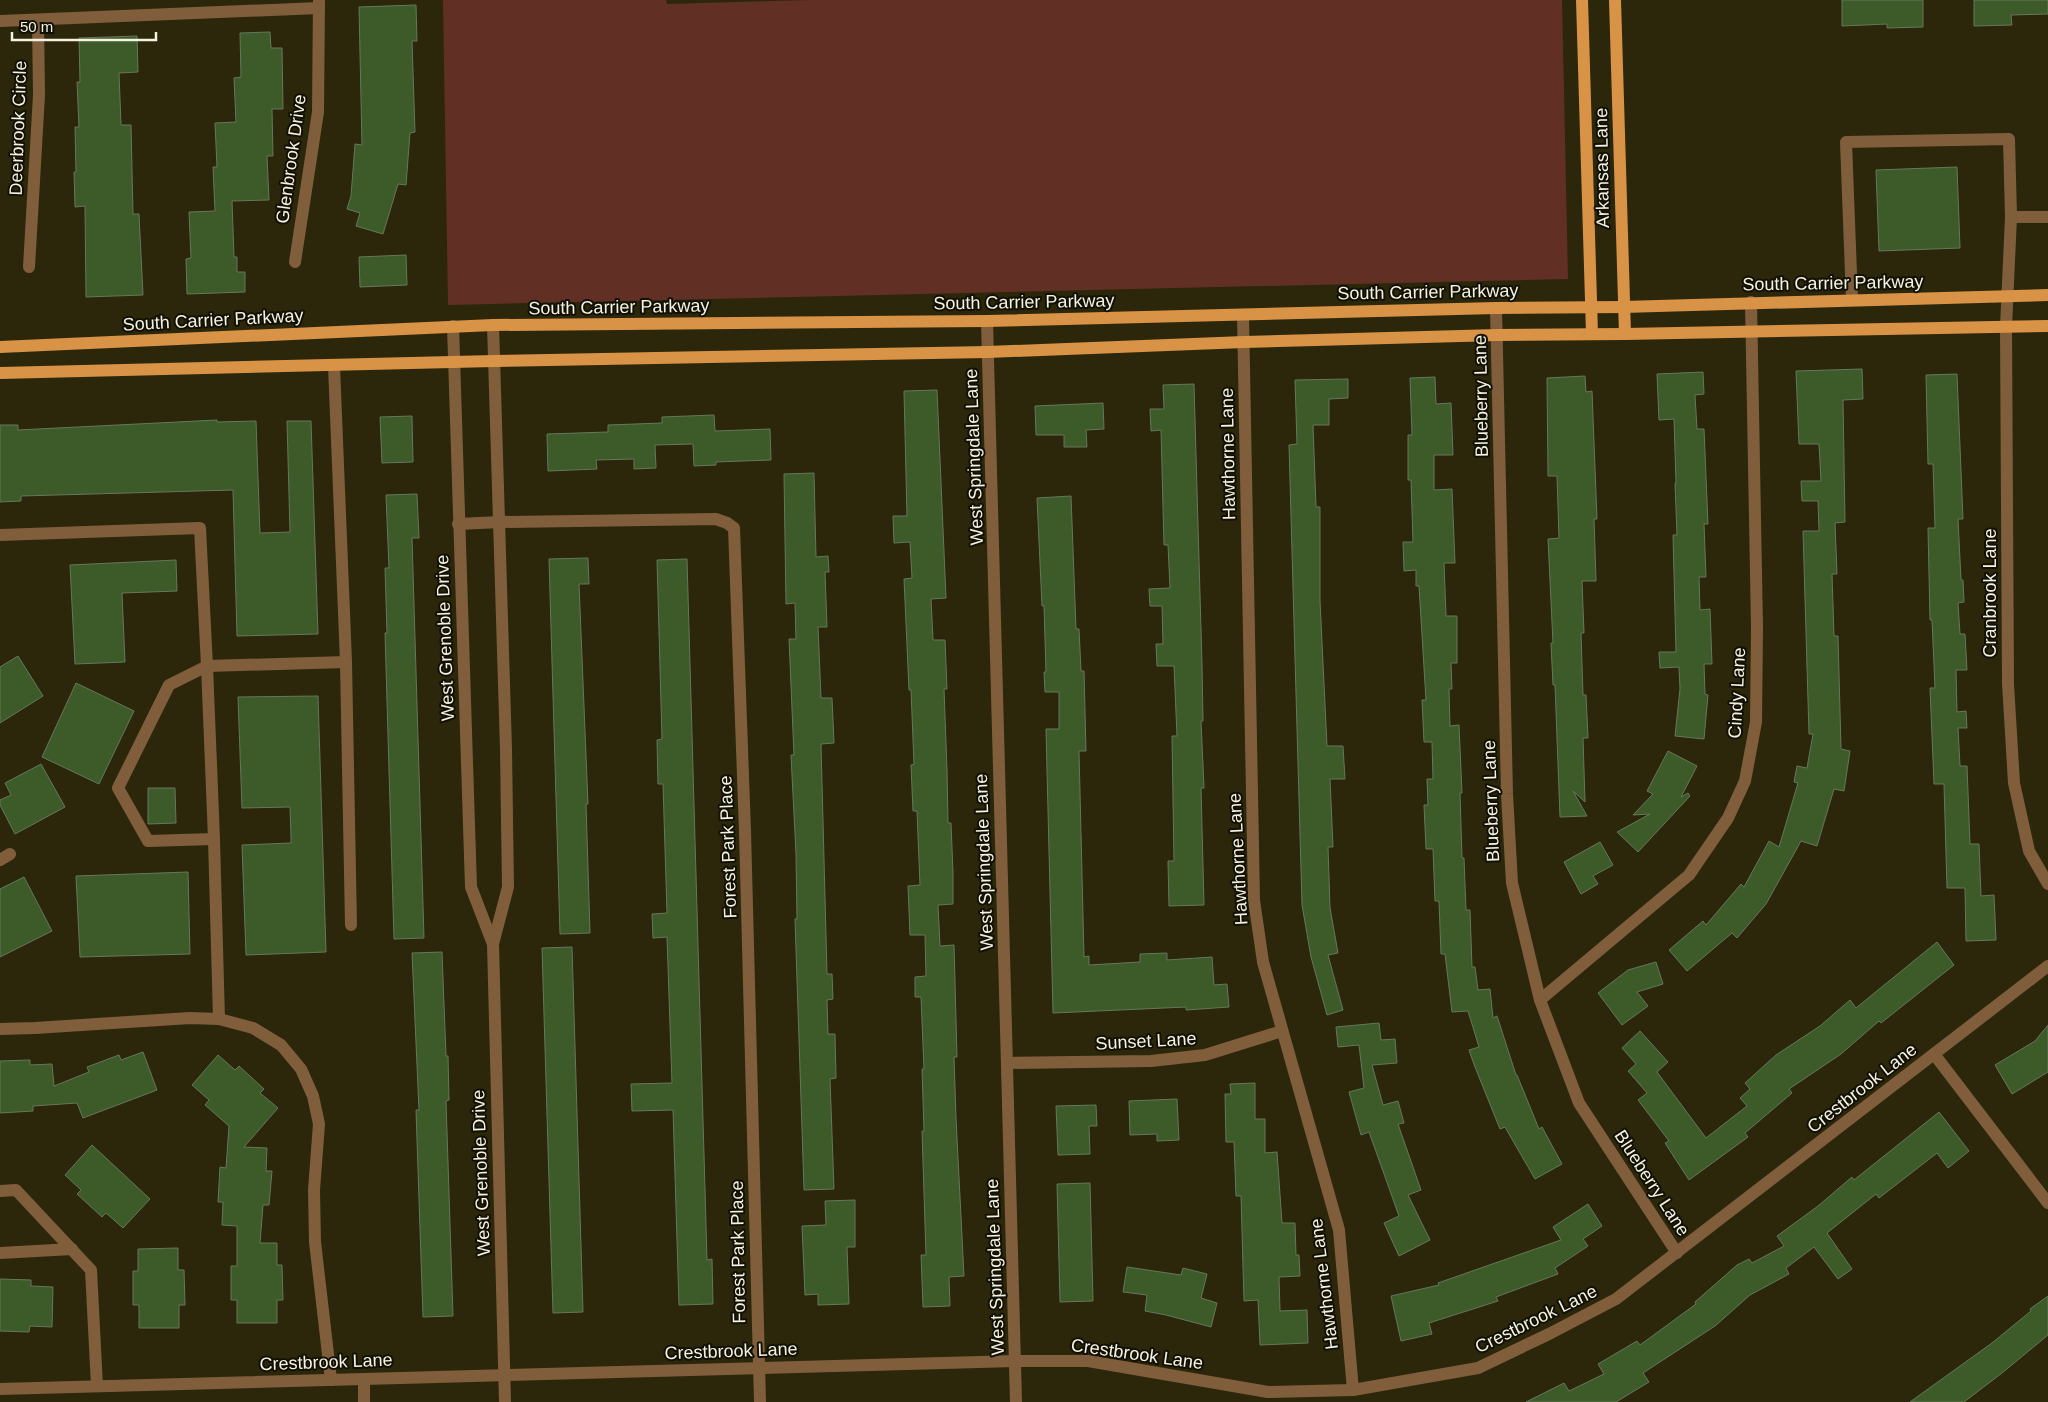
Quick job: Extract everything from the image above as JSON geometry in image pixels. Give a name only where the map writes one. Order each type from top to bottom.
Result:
[{"type":"main road","name":"Arkansas Lane","points":[[1582,0],[1592,334]]},
{"type":"main road","name":"Arkansas Lane","points":[[1616,0],[1625,334]]},
{"type":"main road","name":"South Carrier Parkway","points":[[0,347],[453,326],[988,321],[1496,308],[1623,307],[2048,295]]},
{"type":"main road","points":[[0,373],[988,352],[1497,334],[1625,334],[2048,326]]},
{"type":"street","points":[[0,21],[319,4]]},
{"type":"street","name":"Glenbrook Drive","points":[[295,262],[318,112],[319,4]]},
{"type":"street","name":"Deerbrook Circle","points":[[29,267],[39,94],[38,20]]},
{"type":"street","name":"Cranbrook Lane","points":[[1852,300],[1846,142],[2009,139],[2011,217],[2006,327],[2008,684],[2014,783],[2029,851],[2048,884]]},
{"type":"street","points":[[2011,217],[2048,217]]},
{"type":"street","name":"Cindy Lane","points":[[1540,1000],[1689,875],[1728,818],[1745,781],[1756,712],[1757,617],[1750,332],[1751,302]]},
{"type":"street","name":"Blueberry Lane","points":[[1496,308],[1507,794],[1512,883],[1540,1000],[1579,1103],[1677,1253]]},
{"type":"street","name":"Hawthorne Lane","points":[[1243,315],[1254,900],[1263,962],[1339,1230],[1353,1390]]},
{"type":"street","name":"West Springdale Lane","points":[[988,321],[1016,1402]]},
{"type":"street","name":"West Grenoble Drive","points":[[493,325],[500,522],[508,887],[492,944],[505,1402]]},
{"type":"street","name":"West Grenoble Drive","points":[[453,326],[471,887],[492,944]]},
{"type":"street","points":[[334,366],[346,662],[352,925]]},
{"type":"street","name":"Forest Park Place","points":[[500,522],[716,519],[727,522],[734,528],[745,831],[760,1402]]},
{"type":"street","points":[[458,524],[500,522]]},
{"type":"street","points":[[0,535],[200,528],[214,839],[219,1019]]},
{"type":"street","points":[[214,839],[148,842],[118,788],[168,685],[207,666],[346,662]]},
{"type":"street","name":"Crestbrook Lane","points":[[0,1389],[1015,1361],[1088,1361],[1268,1392],[1353,1390],[1478,1368],[1616,1299],[2048,966]]},
{"type":"street","points":[[0,1028],[35,1028],[190,1018],[219,1019],[253,1028],[281,1045],[301,1070],[313,1096],[319,1124],[314,1190],[315,1242],[331,1380]]},
{"type":"street","name":"Sunset Lane","points":[[1007,1063],[1151,1061],[1205,1056],[1282,1031]]},
{"type":"street","points":[[1934,1054],[2048,1203]]},
{"type":"street","points":[[0,1191],[16,1190],[91,1270],[97,1386]]},
{"type":"street","points":[[0,1253],[72,1249]]},
{"type":"street","points":[[364,1379],[364,1402]]},
{"type":"shaded area","points":[[443,0],[666,0],[667,4],[809,0],[1562,0],[1568,279],[448,305]]},
{"type":"building","points":[[1842,0],[1923,0],[1923,27],[1887,28],[1887,24],[1842,26]]},
{"type":"building","points":[[1974,0],[2048,0],[2048,14],[2011,15],[2012,25],[1974,26]]},
{"type":"building","points":[[416,5],[417,41],[412,41],[415,132],[410,133],[406,185],[398,184],[383,234],[356,226],[360,213],[347,209],[351,196],[355,144],[362,145],[359,7]]},
{"type":"building","points":[[270,32],[271,48],[282,48],[283,109],[272,109],[273,156],[267,156],[269,200],[232,201],[234,257],[237,257],[237,272],[245,272],[245,292],[187,294],[186,259],[191,258],[189,212],[215,211],[213,167],[217,167],[215,123],[236,122],[234,78],[241,77],[240,33]]},
{"type":"building","points":[[137,36],[138,72],[119,73],[121,125],[131,125],[133,214],[139,214],[143,295],[86,297],[85,206],[75,207],[74,172],[76,172],[75,127],[79,127],[77,82],[80,82],[79,38]]},
{"type":"building","points":[[1957,167],[1960,248],[1879,251],[1876,170]]},
{"type":"building","points":[[406,255],[407,285],[360,287],[359,257]]},
{"type":"building","points":[[1862,369],[1863,399],[1843,400],[1845,522],[1835,523],[1837,574],[1832,574],[1834,636],[1838,636],[1841,749],[1850,751],[1844,791],[1834,789],[1817,846],[1801,841],[1766,904],[1737,938],[1732,933],[1687,971],[1669,950],[1703,921],[1706,925],[1741,884],[1744,887],[1769,841],[1779,847],[1798,783],[1794,782],[1797,766],[1807,768],[1813,734],[1809,734],[1803,531],[1819,531],[1818,501],[1802,501],[1801,481],[1821,481],[1819,444],[1799,444],[1796,371]]},
{"type":"building","points":[[1703,372],[1704,394],[1695,395],[1697,429],[1704,429],[1708,524],[1704,524],[1706,577],[1699,577],[1700,610],[1710,609],[1712,664],[1704,664],[1705,694],[1708,695],[1704,739],[1675,736],[1680,689],[1679,667],[1660,668],[1659,652],[1676,652],[1673,535],[1677,535],[1674,419],[1659,420],[1657,374]]},
{"type":"building","points":[[1957,374],[1963,519],[1958,519],[1964,602],[1958,603],[1960,634],[1965,634],[1967,670],[1956,670],[1957,712],[1966,711],[1967,728],[1958,728],[1960,766],[1967,766],[1970,844],[1979,844],[1981,896],[1994,895],[1996,940],[1966,941],[1965,888],[1947,888],[1944,784],[1934,784],[1930,688],[1935,688],[1932,620],[1930,620],[1928,528],[1935,528],[1933,464],[1928,464],[1926,375]]},
{"type":"building","points":[[1585,376],[1586,392],[1592,391],[1597,519],[1594,519],[1596,581],[1582,581],[1584,633],[1581,633],[1583,695],[1586,695],[1588,738],[1583,738],[1585,802],[1573,791],[1587,816],[1560,817],[1548,539],[1559,538],[1557,476],[1548,476],[1547,378]]},
{"type":"building","points":[[1435,377],[1436,404],[1451,403],[1453,455],[1434,455],[1434,490],[1452,489],[1455,563],[1444,563],[1446,616],[1457,616],[1457,663],[1451,663],[1452,689],[1449,689],[1450,726],[1459,725],[1462,858],[1464,858],[1466,910],[1470,910],[1472,967],[1475,967],[1478,990],[1490,989],[1493,1018],[1497,1016],[1516,1075],[1539,1129],[1542,1127],[1562,1164],[1535,1179],[1505,1127],[1500,1129],[1475,1067],[1469,1050],[1479,1047],[1468,1011],[1452,1012],[1445,954],[1441,954],[1439,901],[1435,901],[1433,849],[1426,849],[1424,805],[1428,805],[1427,779],[1433,779],[1432,742],[1424,742],[1422,700],[1426,700],[1419,586],[1416,586],[1416,570],[1404,571],[1403,542],[1413,542],[1411,480],[1408,480],[1408,435],[1412,435],[1410,378]]},
{"type":"building","points":[[1348,379],[1348,398],[1329,399],[1329,425],[1313,425],[1316,507],[1320,507],[1320,601],[1327,746],[1343,746],[1345,779],[1330,779],[1333,847],[1328,847],[1330,908],[1338,953],[1328,955],[1343,1010],[1327,1015],[1311,957],[1302,905],[1289,445],[1297,444],[1295,380]]},
{"type":"building","points":[[1194,384],[1202,665],[1203,721],[1201,721],[1204,788],[1201,788],[1204,905],[1169,906],[1168,861],[1174,861],[1172,736],[1177,736],[1174,666],[1157,666],[1156,644],[1163,644],[1162,606],[1150,606],[1149,589],[1170,588],[1168,545],[1164,545],[1161,430],[1151,431],[1150,409],[1164,409],[1163,385]]},
{"type":"building","points":[[937,390],[946,598],[931,599],[933,640],[945,640],[947,689],[944,689],[948,823],[951,823],[953,873],[953,904],[938,905],[940,946],[954,945],[957,1057],[954,1057],[964,1276],[949,1277],[950,1306],[923,1307],[921,1255],[926,1255],[922,1131],[924,1131],[922,1069],[924,1069],[921,997],[915,997],[915,977],[926,976],[925,935],[910,935],[908,886],[920,885],[917,811],[913,811],[911,765],[914,764],[904,579],[912,578],[910,542],[894,543],[893,516],[907,516],[904,391]]},
{"type":"building","points":[[1103,403],[1104,429],[1086,430],[1087,447],[1064,447],[1064,435],[1036,435],[1035,406]]},
{"type":"building","points":[[714,415],[715,431],[770,429],[771,460],[716,462],[716,465],[694,466],[693,444],[655,445],[656,468],[634,469],[634,459],[596,460],[597,469],[548,471],[547,434],[608,432],[608,425],[662,423],[662,417]]},
{"type":"building","points":[[412,416],[413,462],[382,463],[380,417]]},
{"type":"building","points":[[217,420],[217,422],[256,421],[260,533],[290,532],[287,421],[311,421],[318,634],[237,636],[233,490],[21,496],[21,501],[0,502],[0,425],[18,425],[18,430]]},
{"type":"building","points":[[814,473],[816,557],[828,556],[829,572],[825,572],[827,627],[818,627],[821,698],[832,698],[834,743],[821,744],[827,974],[832,974],[833,999],[827,1000],[828,1034],[835,1034],[836,1078],[830,1079],[834,1189],[804,1190],[795,919],[797,919],[796,854],[791,755],[794,755],[789,639],[796,639],[795,603],[786,604],[784,474]]},
{"type":"building","points":[[417,494],[419,538],[412,538],[424,938],[394,939],[385,633],[387,633],[385,568],[389,568],[386,495]]},
{"type":"building","points":[[1071,496],[1076,629],[1079,629],[1081,671],[1084,671],[1086,751],[1079,751],[1084,957],[1089,956],[1089,965],[1140,962],[1140,954],[1167,953],[1167,960],[1212,957],[1214,985],[1227,984],[1229,1007],[1186,1010],[1186,1007],[1053,1013],[1046,729],[1059,729],[1059,692],[1045,692],[1044,606],[1042,606],[1037,498]]},
{"type":"building","points":[[588,558],[589,584],[579,584],[588,804],[586,804],[590,933],[560,934],[549,559]]},
{"type":"building","points":[[687,559],[707,1260],[712,1259],[713,1304],[679,1305],[673,1110],[632,1111],[631,1084],[672,1083],[667,937],[653,938],[652,914],[667,913],[663,784],[658,784],[657,740],[662,739],[657,560]]},
{"type":"building","points":[[176,560],[177,591],[122,593],[125,662],[75,664],[70,565]]},
{"type":"building","points":[[18,656],[43,696],[0,723],[0,667]]},
{"type":"building","points":[[76,683],[134,711],[99,784],[42,757]]},
{"type":"building","points":[[318,696],[326,952],[246,955],[242,845],[291,843],[291,837],[290,807],[242,808],[238,697]]},
{"type":"building","points":[[1668,751],[1697,766],[1681,797],[1688,793],[1690,796],[1638,852],[1617,832],[1650,814],[1633,815],[1653,794],[1647,791]]},
{"type":"building","points":[[41,764],[65,807],[15,834],[0,805],[0,800],[11,795],[5,783]]},
{"type":"building","points":[[148,788],[175,788],[176,823],[148,824]]},
{"type":"building","points":[[1600,842],[1613,865],[1593,876],[1598,884],[1581,894],[1564,862]]},
{"type":"building","points":[[188,872],[190,954],[80,957],[76,876]]},
{"type":"building","points":[[24,877],[52,931],[0,957],[0,889]]},
{"type":"building","points":[[1937,942],[1954,965],[1881,1023],[1879,1021],[1841,1054],[1789,1089],[1792,1093],[1745,1133],[1748,1137],[1689,1180],[1665,1143],[1669,1141],[1638,1100],[1647,1093],[1628,1071],[1636,1064],[1622,1048],[1640,1031],[1668,1062],[1657,1072],[1706,1138],[1747,1106],[1740,1098],[1750,1089],[1745,1083],[1776,1055],[1820,1026],[1850,1000],[1856,1008]]},
{"type":"building","points":[[572,947],[583,1312],[553,1313],[542,948]]},
{"type":"building","points":[[442,952],[446,1056],[448,1056],[449,1100],[446,1101],[453,1316],[423,1317],[416,1110],[419,1110],[412,953]]},
{"type":"building","points":[[1656,962],[1663,984],[1637,992],[1648,1006],[1622,1025],[1598,993],[1628,970]]},
{"type":"building","points":[[1379,1023],[1381,1040],[1395,1039],[1397,1063],[1372,1065],[1383,1105],[1398,1101],[1404,1123],[1398,1124],[1421,1190],[1408,1195],[1430,1240],[1399,1256],[1384,1223],[1399,1216],[1369,1132],[1361,1135],[1349,1092],[1364,1088],[1359,1045],[1338,1047],[1336,1027]]},
{"type":"building","points":[[2048,1025],[2048,1072],[2012,1094],[1995,1065],[2035,1041]]},
{"type":"building","points":[[143,1052],[157,1090],[83,1118],[77,1103],[33,1106],[33,1111],[0,1113],[0,1061],[30,1060],[30,1065],[52,1064],[54,1086],[89,1072],[87,1067],[119,1055],[121,1060]]},
{"type":"building","points":[[218,1055],[235,1070],[239,1066],[264,1089],[260,1093],[278,1108],[244,1147],[267,1148],[266,1171],[272,1171],[269,1205],[263,1205],[260,1243],[277,1243],[277,1265],[282,1265],[283,1300],[277,1300],[277,1323],[237,1323],[237,1300],[231,1300],[231,1266],[237,1266],[237,1226],[222,1225],[223,1202],[218,1202],[220,1167],[226,1168],[229,1126],[205,1105],[209,1100],[192,1085]]},
{"type":"building","points":[[1255,1083],[1255,1119],[1265,1119],[1265,1153],[1277,1152],[1282,1223],[1295,1223],[1296,1255],[1299,1255],[1300,1276],[1279,1277],[1280,1311],[1307,1310],[1308,1343],[1260,1345],[1258,1300],[1244,1301],[1241,1196],[1236,1196],[1234,1142],[1226,1142],[1225,1094],[1231,1094],[1230,1084]]},
{"type":"building","points":[[1177,1099],[1179,1140],[1157,1141],[1157,1134],[1130,1135],[1129,1101]]},
{"type":"building","points":[[1096,1105],[1097,1126],[1089,1126],[1090,1154],[1058,1155],[1056,1106]]},
{"type":"building","points":[[1939,1112],[1969,1151],[1948,1168],[1937,1153],[1879,1198],[1876,1194],[1827,1233],[1852,1269],[1838,1279],[1814,1247],[1786,1268],[1789,1274],[1750,1295],[1715,1326],[1643,1373],[1649,1382],[1616,1402],[1526,1402],[1564,1383],[1569,1391],[1604,1374],[1598,1364],[1637,1341],[1640,1345],[1696,1304],[1695,1302],[1737,1265],[1749,1259],[1752,1263],[1784,1246],[1777,1236],[1818,1206],[1852,1177],[1854,1180]]},
{"type":"building","points":[[92,1145],[150,1199],[123,1228],[106,1213],[102,1217],[77,1194],[81,1190],[65,1175]]},
{"type":"building","points":[[1090,1183],[1093,1301],[1060,1302],[1057,1184]]},
{"type":"building","points":[[855,1200],[855,1247],[847,1247],[849,1304],[818,1305],[818,1294],[805,1295],[802,1226],[826,1225],[825,1201]]},
{"type":"building","points":[[1588,1204],[1602,1226],[1583,1239],[1588,1246],[1555,1268],[1558,1274],[1496,1297],[1498,1301],[1429,1323],[1432,1334],[1401,1341],[1391,1296],[1439,1285],[1438,1283],[1561,1240],[1553,1227]]},
{"type":"building","points":[[178,1248],[178,1270],[184,1270],[185,1305],[179,1305],[179,1328],[139,1328],[139,1305],[133,1305],[133,1271],[138,1271],[138,1249]]},
{"type":"building","points":[[1127,1267],[1181,1275],[1183,1268],[1207,1274],[1201,1298],[1217,1303],[1211,1327],[1145,1311],[1147,1295],[1123,1292]]},
{"type":"building","points":[[0,1279],[31,1280],[31,1286],[53,1287],[52,1327],[30,1326],[29,1332],[0,1331]]},
{"type":"building","points":[[2048,1296],[2048,1335],[2002,1373],[1964,1402],[1910,1402],[1992,1343],[2031,1311],[2030,1309]]}]
